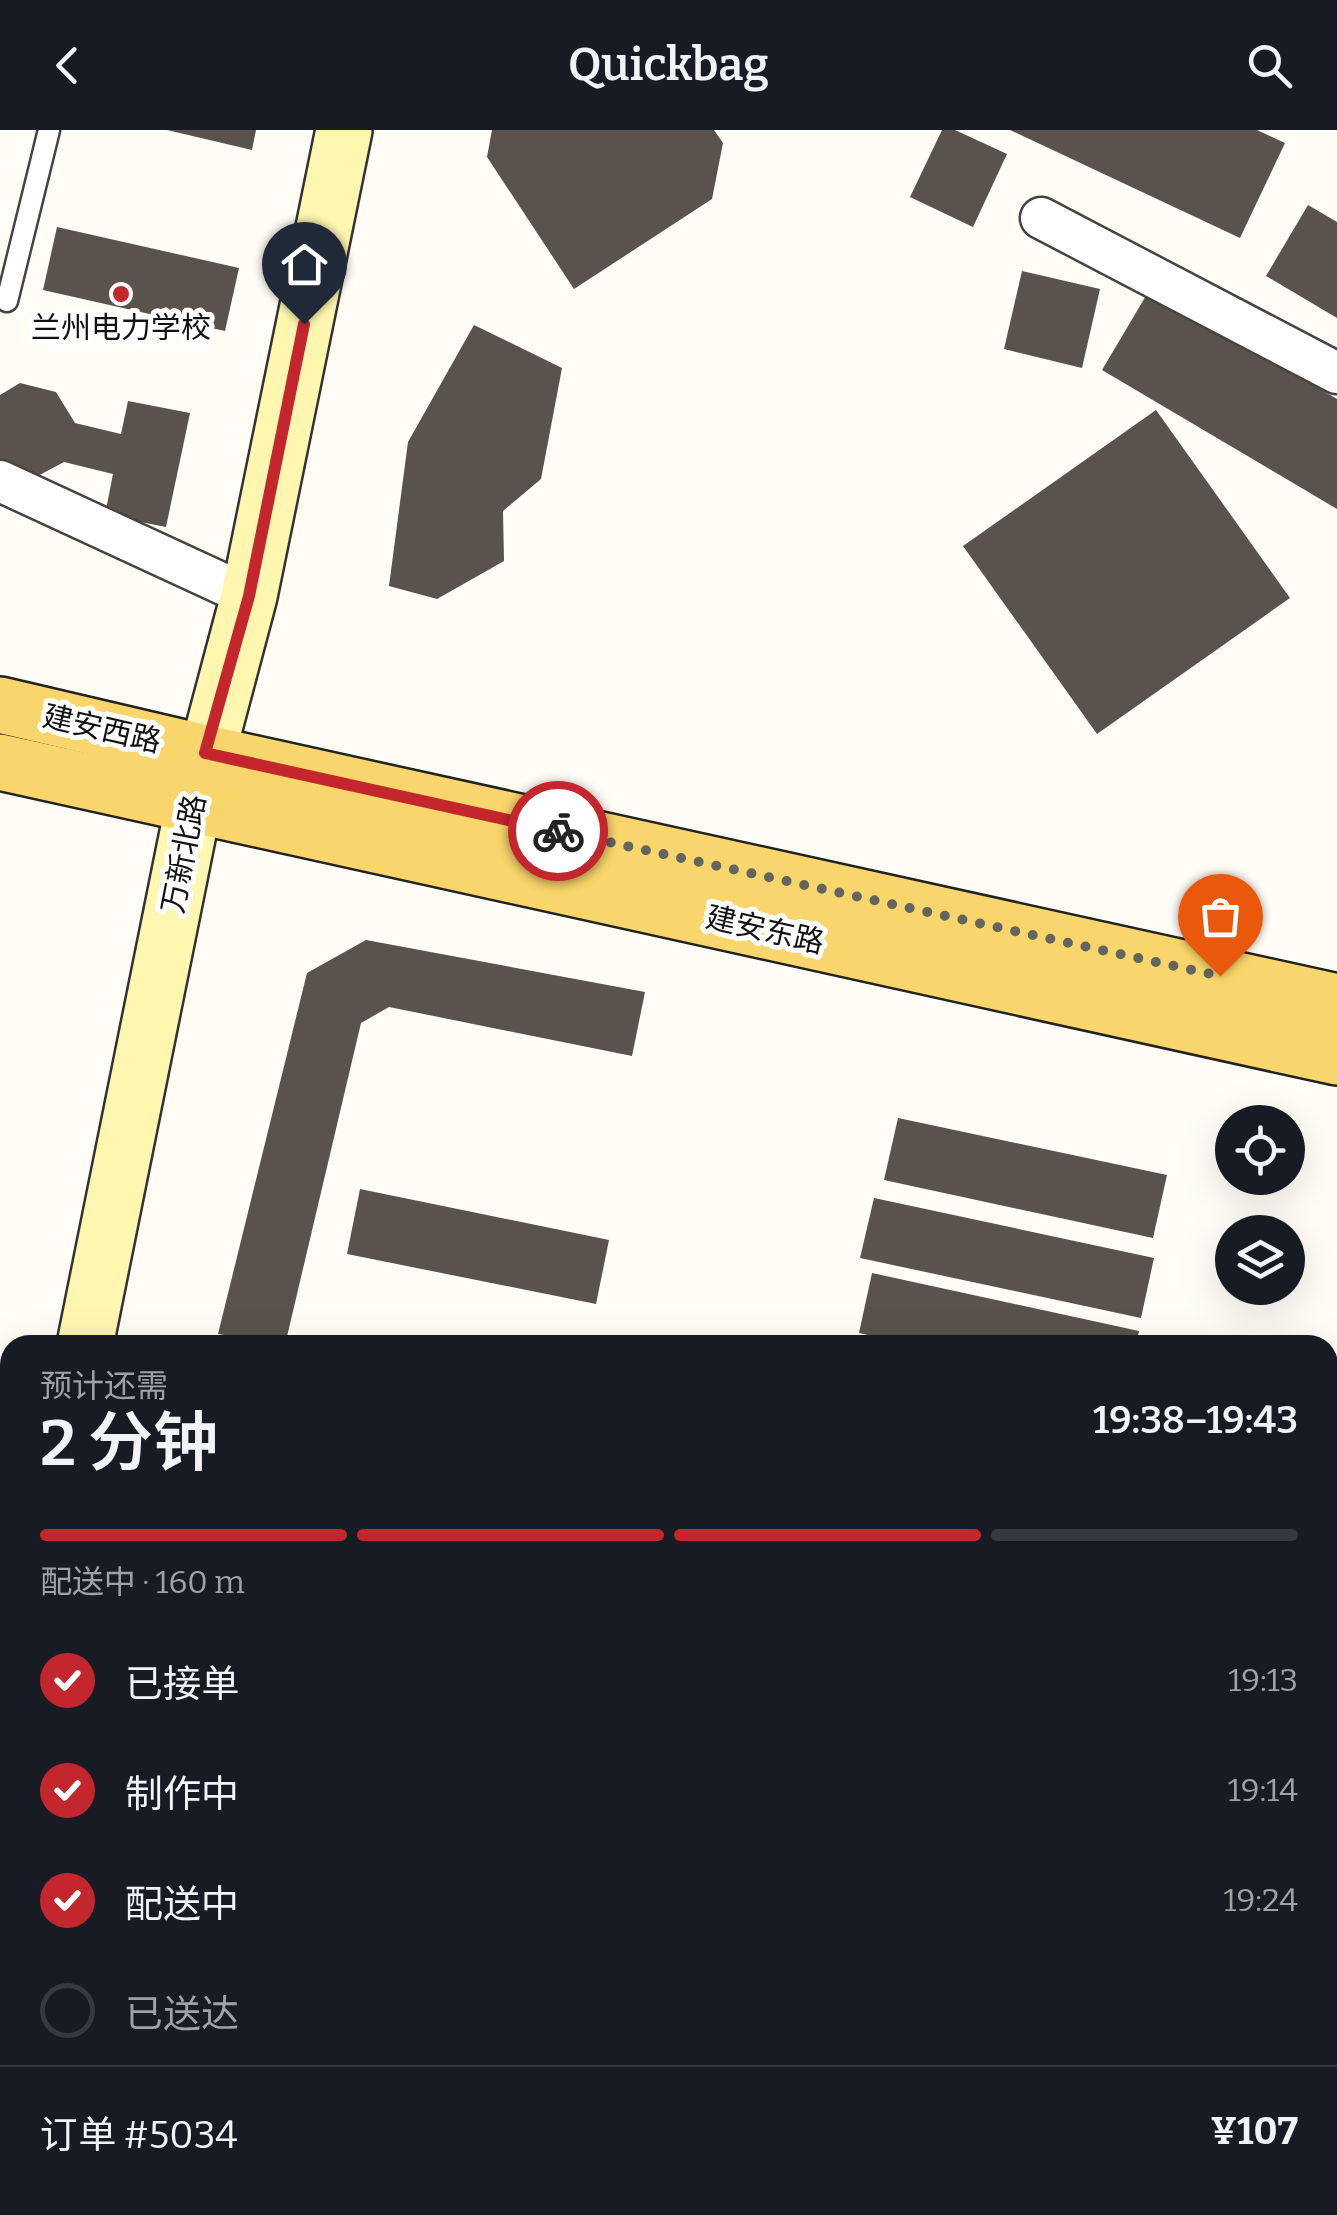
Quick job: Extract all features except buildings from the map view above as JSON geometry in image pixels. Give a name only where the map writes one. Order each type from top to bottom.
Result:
[{"type":"main road","name":"万新北路","points":[[87,1335],[199,778],[249,596],[344,130]]},
{"type":"main road","name":"建安西路","points":[[0,705],[199,778]]},
{"type":"main road","name":"建安西路","points":[[0,762],[199,778]]},
{"type":"main road","name":"建安东路","points":[[199,778],[1337,1002]]},
{"type":"main road","name":"建安东路","points":[[199,778],[1337,1057]]},
{"type":"street","points":[[1041,218],[1337,373]]},
{"type":"street","points":[[0,481],[249,596]]},
{"type":"lane","points":[[7,301],[49,130]]},
{"type":"way so far","points":[[558,831],[1220,976]]},
{"type":"place","name":"兰州电力学校","points":[[121,294]]},
{"type":"route","points":[[304,324],[249,596],[205,753],[558,831]]}]
